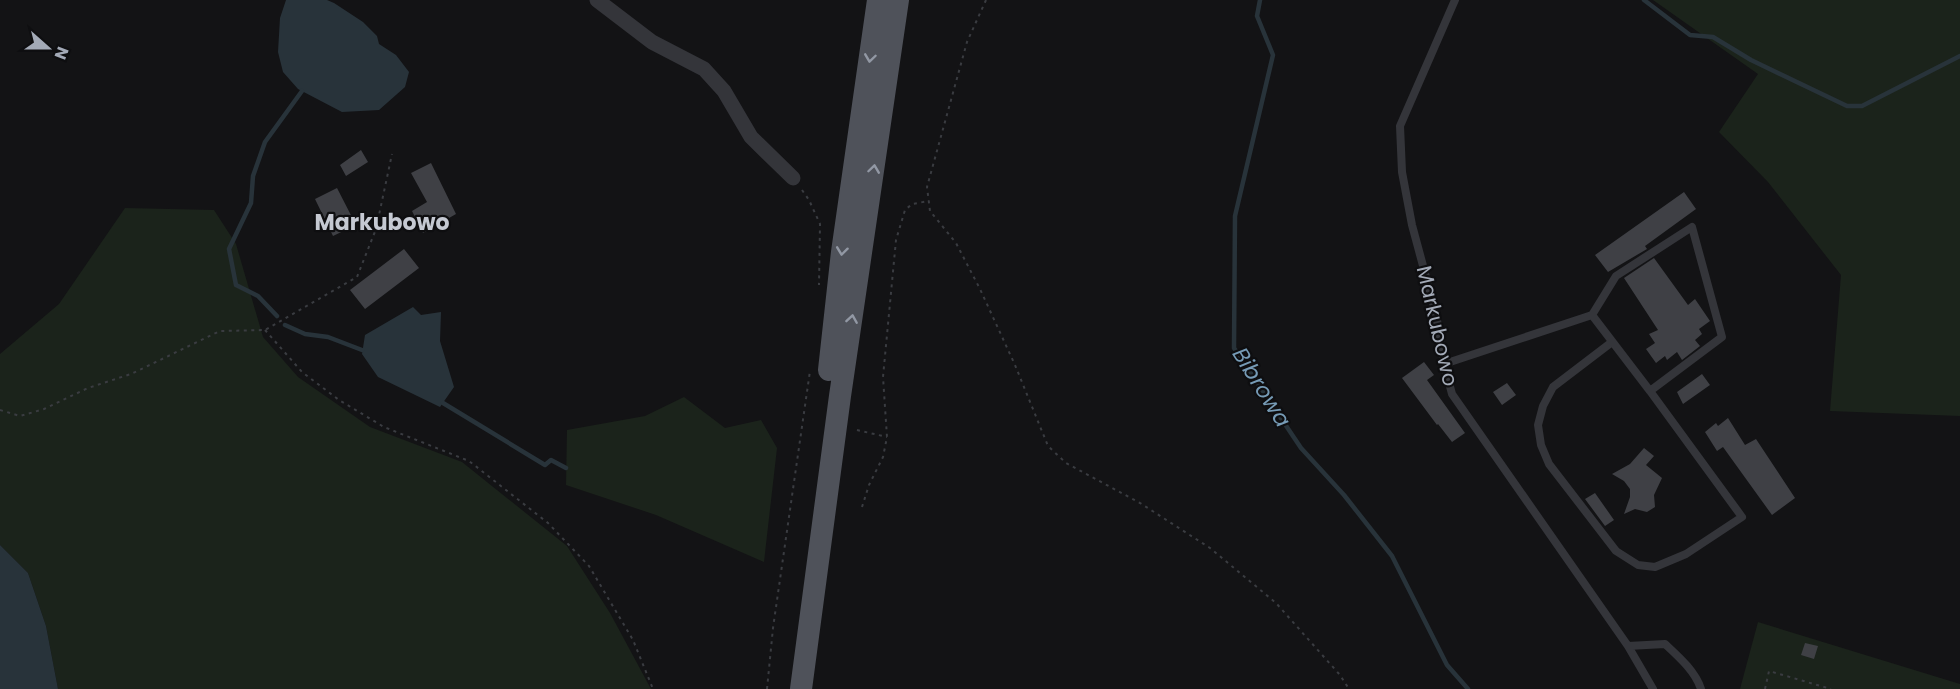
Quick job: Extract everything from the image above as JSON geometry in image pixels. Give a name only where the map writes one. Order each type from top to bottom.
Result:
[{"type":"main road","points":[[787,689],[842,252],[878,0]]},
{"type":"main road","points":[[801,689],[840,396],[898,0]]},
{"type":"street","points":[[597,0],[652,42],[704,69],[724,91],[751,137],[793,178]]},
{"type":"lane","name":"Markubowo","points":[[1455,0],[1400,126],[1402,172],[1408,204],[1436,314],[1444,364],[1452,394],[1628,646],[1653,689]]},
{"type":"lane","points":[[1444,364],[1592,315],[1616,276],[1692,226],[1722,337],[1650,391]]},
{"type":"lane","points":[[1592,315],[1742,517],[1686,554],[1655,567],[1638,565],[1616,551],[1549,464],[1541,445],[1538,425],[1543,406],[1553,387],[1612,342]]},
{"type":"lane","points":[[1628,646],[1665,644],[1684,661],[1699,682],[1701,689]]},
{"type":"path","points":[[986,0],[967,42],[927,187],[930,211],[956,243],[980,289],[1015,365],[1048,446],[1066,463],[1140,503],[1210,548],[1276,603],[1340,675],[1349,689]]},
{"type":"path","points":[[0,410],[20,416],[44,409],[88,388],[131,374],[220,331],[265,330],[357,277],[376,229],[392,154]]},
{"type":"path","points":[[793,178],[809,200],[820,224],[819,286]]},
{"type":"path","points":[[862,507],[869,485],[883,458],[887,437],[883,377],[896,240],[905,210],[912,204],[929,201]]},
{"type":"path","points":[[265,330],[302,372],[339,400],[384,427],[469,460],[548,523],[589,566],[633,640],[653,689]]},
{"type":"path","points":[[767,689],[773,628],[810,369]]},
{"type":"path","points":[[858,430],[887,437]]},
{"type":"path","points":[[1765,689],[1769,671],[1831,689]]},
{"type":"shaded area","points":[[286,0],[327,0],[363,22],[377,36],[379,44],[396,55],[409,72],[405,87],[379,110],[342,112],[298,89],[283,72],[278,52],[280,18]]},
{"type":"shaded area","points":[[1653,0],[1960,0],[1960,416],[1830,411],[1841,275],[1768,182],[1719,132],[1758,74]]},
{"type":"shaded area","points":[[125,208],[214,210],[236,244],[263,337],[298,377],[370,427],[462,462],[567,546],[610,613],[651,689],[58,689],[46,626],[28,573],[0,545],[0,354],[59,304]]},
{"type":"shaded area","points":[[413,307],[421,315],[441,312],[440,341],[454,387],[440,407],[378,377],[362,354],[365,335]]},
{"type":"shaded area","points":[[684,397],[725,428],[761,420],[777,448],[764,562],[656,515],[566,485],[567,430],[645,416]]},
{"type":"shaded area","points":[[0,545],[28,573],[46,626],[58,689],[0,689]]},
{"type":"shaded area","points":[[1758,622],[1960,684],[1960,689],[1740,689]]},
{"type":"building","points":[[361,150],[368,162],[346,176],[340,165]]},
{"type":"building","points":[[431,163],[456,214],[423,233],[412,211],[427,202],[411,173]]},
{"type":"building","points":[[337,188],[356,225],[333,236],[315,199]]},
{"type":"building","points":[[1684,192],[1696,209],[1645,246],[1647,249],[1608,272],[1595,255]]},
{"type":"building","points":[[404,249],[419,268],[365,309],[350,290]]},
{"type":"building","points":[[1654,258],[1688,305],[1695,299],[1710,321],[1699,329],[1702,334],[1695,340],[1700,346],[1682,360],[1677,352],[1667,360],[1665,356],[1656,363],[1646,349],[1655,343],[1649,334],[1658,330],[1624,278]]},
{"type":"building","points":[[1424,362],[1434,375],[1427,380],[1465,433],[1452,442],[1402,378]]},
{"type":"building","points":[[1702,374],[1710,385],[1683,404],[1677,392]]},
{"type":"building","points":[[1507,383],[1516,395],[1502,405],[1493,392]]},
{"type":"building","points":[[1728,418],[1745,445],[1756,439],[1795,498],[1772,515],[1723,447],[1717,451],[1705,432],[1716,423],[1718,426]]},
{"type":"building","points":[[1644,448],[1654,456],[1646,465],[1662,478],[1654,495],[1655,507],[1647,512],[1635,509],[1624,514],[1630,497],[1630,489],[1624,481],[1612,474],[1630,464]]},
{"type":"building","points":[[1595,493],[1614,520],[1605,526],[1585,499]]},
{"type":"building","points":[[1805,643],[1818,646],[1814,659],[1801,655]]},
{"type":"waterway","name":"Bibrowa","points":[[1260,0],[1257,16],[1273,55],[1235,216],[1234,348],[1301,448],[1344,495],[1392,556],[1447,665],[1468,689]]},
{"type":"waterway","points":[[1644,0],[1690,35],[1713,37],[1751,60],[1847,106],[1862,106],[1960,56]]},
{"type":"waterway","points":[[277,316],[258,296],[236,285],[229,249],[251,203],[253,176],[265,142],[302,91]]},
{"type":"waterway","points":[[285,325],[305,334],[328,337],[362,350]]},
{"type":"waterway","points":[[443,403],[545,465],[551,460],[566,468]]},
{"type":"district","name":"Markubowo","points":[[382,222]]}]
